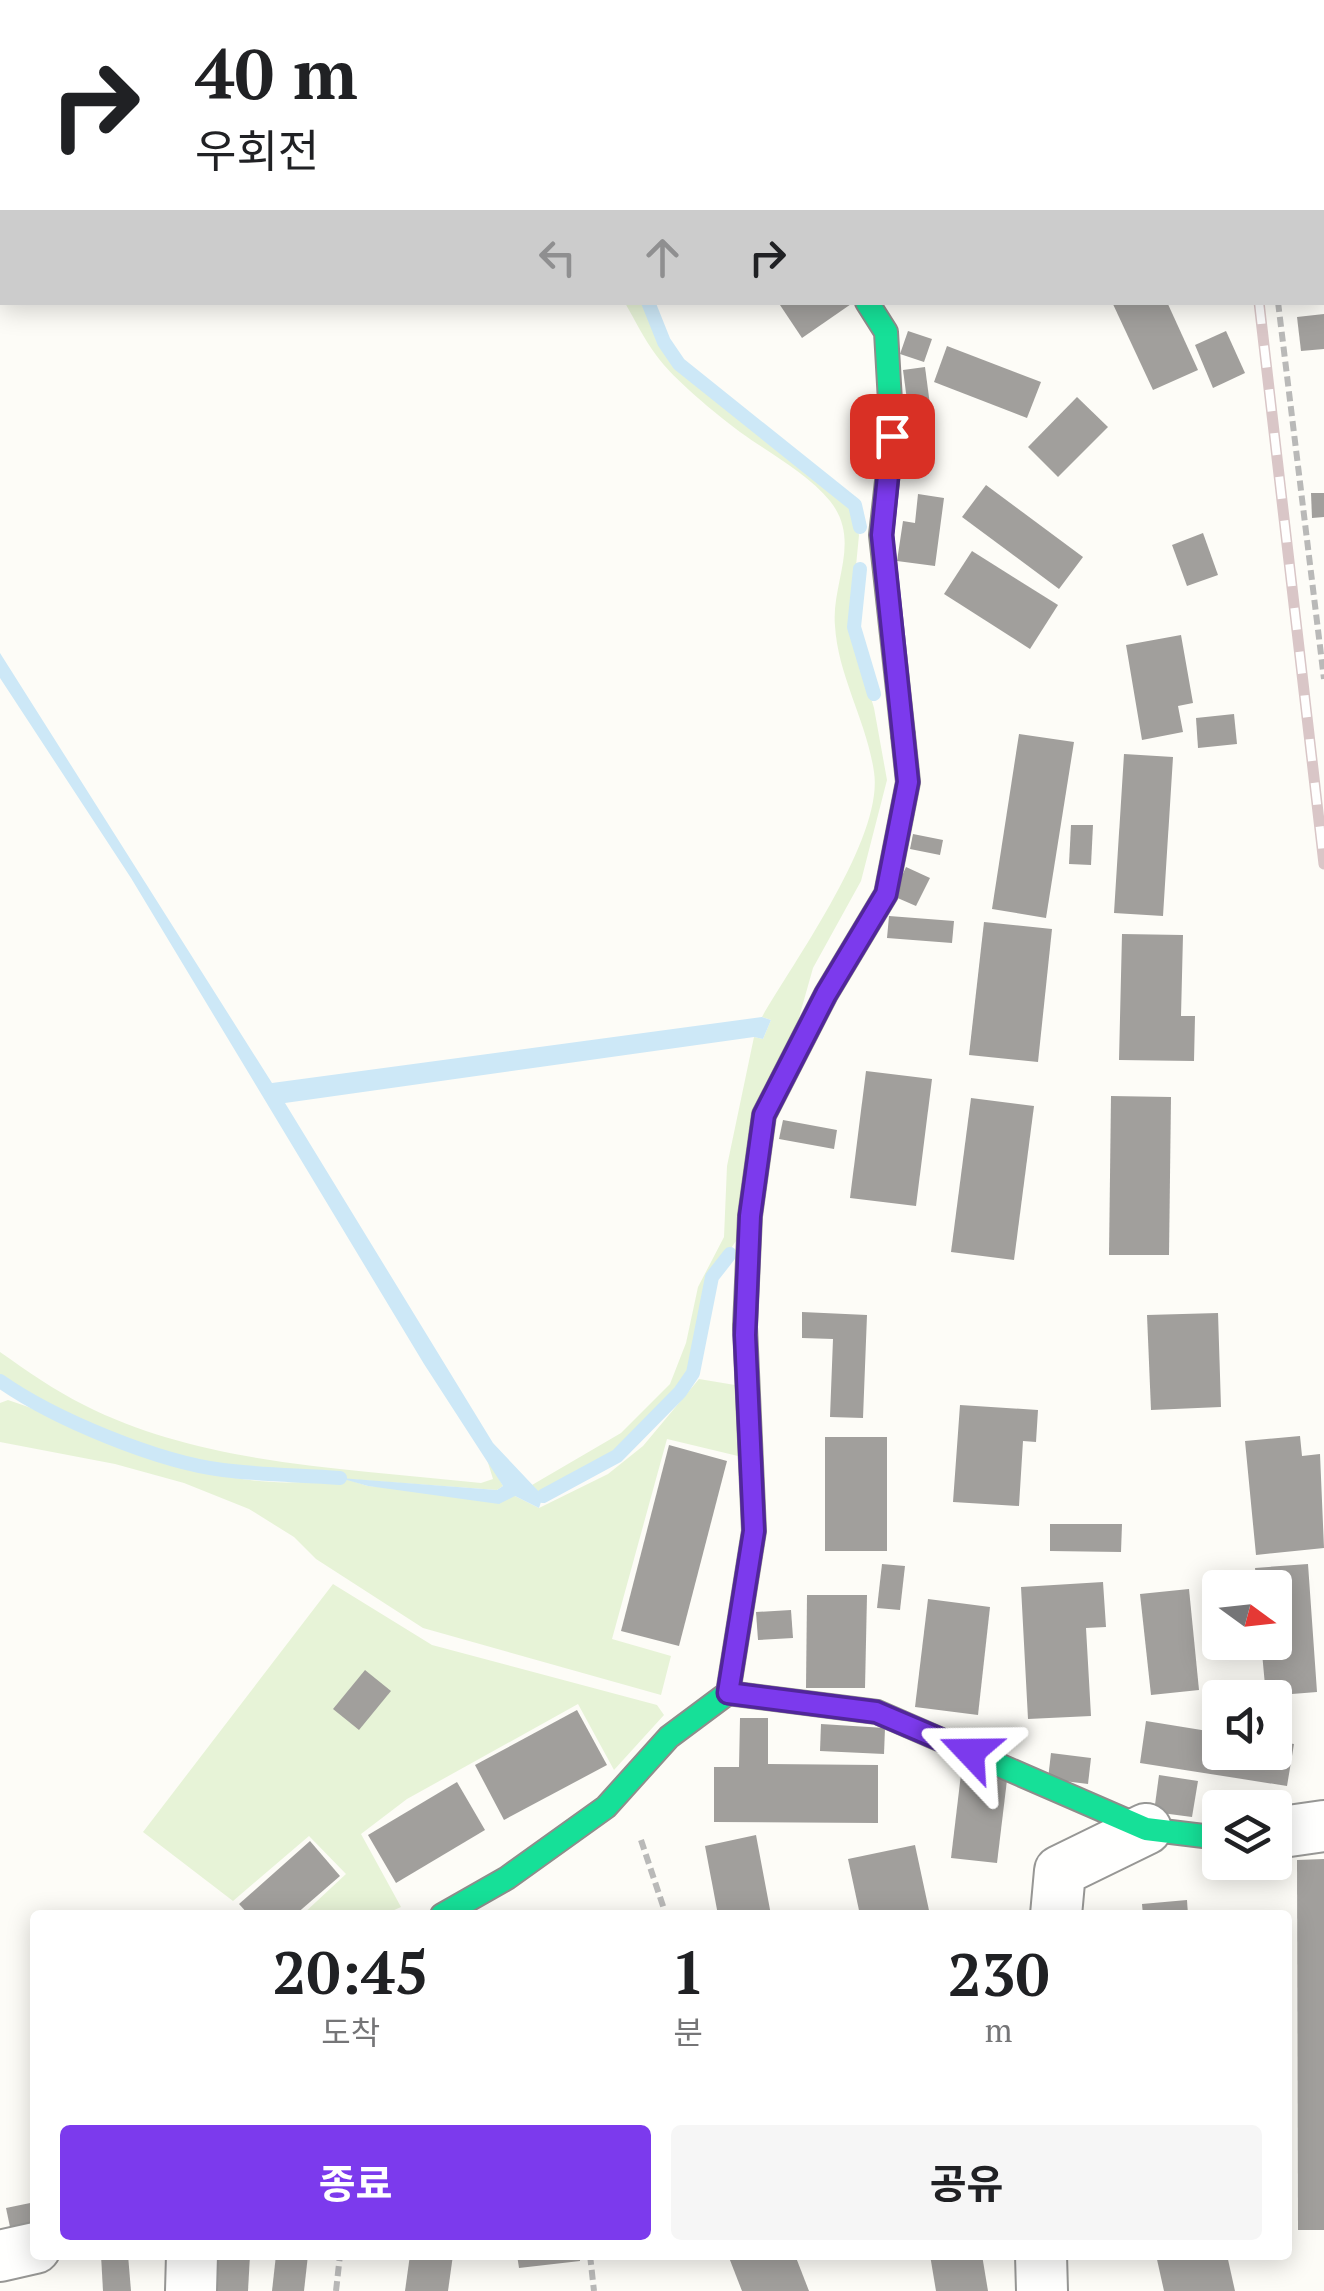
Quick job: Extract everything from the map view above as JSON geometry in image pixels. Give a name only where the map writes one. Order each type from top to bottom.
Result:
[{"type":"street","points":[[451,1910],[507,1878],[606,1807],[670,1737],[728,1693],[754,1531],[745,1335],[750,1216],[764,1115],[826,994],[886,894],[908,782],[882,535],[892,436],[886,332],[869,305]]},
{"type":"street","points":[[728,1693],[876,1712],[1146,1829],[1202,1836]]},
{"type":"street","points":[[1292,1830],[1324,1826]]},
{"type":"street","points":[[1056,1910],[1060,1871],[1146,1829]]},
{"type":"street","points":[[0,2256],[30,2249]]},
{"type":"street","points":[[191,2291],[192,2260]]},
{"type":"street","points":[[1040,2260],[1042,2291]]},
{"type":"path","points":[[1278,305],[1324,679]]},
{"type":"path","points":[[624,1788],[664,1910]]},
{"type":"path","points":[[336,2291],[339,2260]]},
{"type":"path","points":[[591,2260],[594,2291]]},
{"type":"green space","points":[[626,305],[643,305],[679,368],[816,475],[851,509],[859,535],[850,628],[874,708],[887,780],[861,881],[813,968],[736,1241],[711,1277],[691,1373],[679,1391],[616,1454],[541,1495],[532,1485],[621,1433],[670,1384],[686,1343],[698,1287],[724,1237],[727,1166],[754,1037],[763,1039],[771,1020],[762,1017],[852,863],[873,799],[870,753],[837,645],[835,610],[845,547],[839,516],[810,481],[695,396],[652,349]]},
{"type":"green space","points":[[0,1352],[84,1405],[178,1441],[278,1461],[481,1483],[493,1479],[485,1453],[503,1486],[497,1490],[346,1479],[368,1486],[515,1496],[539,1508],[608,1474],[643,1446],[699,1379],[735,1385],[738,1456],[667,1439],[612,1639],[671,1656],[661,1695],[423,1628],[316,1559],[294,1537],[249,1509],[184,1483],[115,1464],[0,1442],[0,1403],[8,1400],[208,1472],[249,1480],[291,1482],[334,1478],[199,1460],[108,1433],[50,1407],[0,1375]]},
{"type":"green space","points":[[333,1584],[432,1645],[657,1705],[664,1715],[614,1770],[578,1704],[407,1799],[361,1834],[401,1907],[394,1910],[307,1910],[346,1874],[309,1836],[233,1901],[143,1832]]},
{"type":"water","points":[[0,653],[272,1083],[762,1017],[771,1020],[763,1039],[754,1037],[285,1103],[493,1443],[543,1496],[539,1508],[515,1496],[499,1504],[368,1486],[340,1478],[497,1490],[503,1486],[424,1364],[131,878],[0,678]]},
{"type":"building","points":[[780,305],[850,305],[802,338]]},
{"type":"building","points":[[1113,305],[1168,305],[1198,370],[1153,390]]},
{"type":"building","points":[[1324,314],[1324,349],[1301,351],[1297,317]]},
{"type":"building","points":[[908,331],[932,339],[924,362],[900,354]]},
{"type":"building","points":[[1226,331],[1245,373],[1213,388],[1195,345]]},
{"type":"building","points":[[947,346],[1041,382],[1027,418],[934,382]]},
{"type":"building","points":[[925,367],[932,420],[910,423],[903,370]]},
{"type":"building","points":[[1077,397],[1108,427],[1058,477],[1028,447]]},
{"type":"building","points":[[986,485],[1083,557],[1059,589],[962,517]]},
{"type":"building","points":[[1311,493],[1324,493],[1324,517],[1312,518]]},
{"type":"building","points":[[918,494],[944,498],[935,566],[897,561],[903,521],[915,523]]},
{"type":"building","points":[[1203,533],[1218,575],[1187,586],[1172,545]]},
{"type":"building","points":[[972,551],[1058,605],[1030,649],[944,594]]},
{"type":"building","points":[[1181,635],[1193,703],[1178,706],[1183,732],[1142,740],[1126,645]]},
{"type":"building","points":[[1234,714],[1237,744],[1198,748],[1196,718]]},
{"type":"building","points":[[1019,734],[1074,742],[1046,918],[992,909]]},
{"type":"building","points":[[1124,754],[1173,757],[1163,916],[1114,913]]},
{"type":"building","points":[[1071,825],[1093,825],[1091,865],[1069,864]]},
{"type":"building","points":[[913,834],[943,840],[940,855],[910,849]]},
{"type":"building","points":[[906,867],[930,878],[916,906],[893,896]]},
{"type":"building","points":[[889,916],[954,921],[952,943],[887,938]]},
{"type":"building","points":[[984,922],[1052,929],[1038,1062],[969,1055]]},
{"type":"building","points":[[1122,934],[1183,935],[1181,1016],[1195,1016],[1194,1061],[1119,1060]]},
{"type":"building","points":[[866,1071],[932,1079],[916,1206],[850,1198]]},
{"type":"building","points":[[1111,1096],[1171,1097],[1169,1255],[1109,1255]]},
{"type":"building","points":[[971,1098],[1034,1106],[1014,1260],[951,1252]]},
{"type":"building","points":[[783,1120],[837,1130],[834,1149],[779,1139]]},
{"type":"building","points":[[802,1312],[867,1315],[863,1418],[830,1417],[833,1339],[802,1338]]},
{"type":"building","points":[[1218,1313],[1221,1407],[1151,1410],[1147,1315]]},
{"type":"building","points":[[960,1405],[1038,1410],[1036,1442],[1023,1441],[1019,1506],[953,1502]]},
{"type":"building","points":[[1300,1436],[1302,1456],[1320,1454],[1324,1548],[1256,1555],[1245,1441]]},
{"type":"building","points":[[825,1437],[887,1437],[887,1551],[825,1551]]},
{"type":"building","points":[[669,1445],[727,1461],[679,1646],[621,1631]]},
{"type":"building","points":[[1050,1524],[1122,1524],[1121,1552],[1050,1551]]},
{"type":"building","points":[[882,1564],[905,1566],[900,1610],[877,1608]]},
{"type":"building","points":[[1308,1564],[1317,1692],[1292,1694],[1292,1680],[1265,1680],[1263,1660],[1292,1660],[1292,1570],[1255,1568]]},
{"type":"building","points":[[1103,1582],[1106,1627],[1086,1628],[1091,1716],[1028,1719],[1021,1587]]},
{"type":"building","points":[[1189,1589],[1199,1690],[1151,1695],[1140,1594]]},
{"type":"building","points":[[807,1595],[867,1595],[865,1688],[806,1688]]},
{"type":"building","points":[[928,1599],[990,1607],[978,1715],[915,1707]]},
{"type":"building","points":[[791,1610],[793,1638],[758,1640],[756,1612]]},
{"type":"building","points":[[365,1670],[391,1691],[359,1730],[333,1709]]},
{"type":"building","points":[[577,1710],[607,1765],[504,1820],[475,1765]]},
{"type":"building","points":[[740,1718],[768,1718],[768,1764],[878,1765],[878,1823],[714,1822],[714,1767],[739,1767]]},
{"type":"building","points":[[1146,1721],[1202,1730],[1202,1770],[1290,1770],[1287,1786],[1140,1763]]},
{"type":"building","points":[[821,1724],[885,1728],[884,1754],[820,1751]]},
{"type":"building","points":[[1051,1753],[1091,1758],[1088,1784],[1048,1779]]},
{"type":"building","points":[[961,1774],[1007,1780],[997,1863],[951,1858]]},
{"type":"building","points":[[1159,1775],[1198,1781],[1192,1817],[1154,1812]]},
{"type":"building","points":[[457,1782],[485,1830],[396,1883],[368,1835]]},
{"type":"building","points":[[756,1835],[770,1910],[717,1910],[705,1846]]},
{"type":"building","points":[[310,1841],[340,1876],[301,1910],[244,1910],[239,1904]]},
{"type":"building","points":[[915,1845],[929,1910],[859,1910],[848,1859]]},
{"type":"building","points":[[1324,1859],[1324,2230],[1298,2230],[1297,1860]]},
{"type":"building","points":[[1187,1900],[1188,1910],[1143,1910],[1142,1904]]},
{"type":"building","points":[[30,2203],[30,2223],[10,2227],[6,2208]]},
{"type":"building","points":[[101,2260],[128,2260],[131,2291],[103,2291]]},
{"type":"building","points":[[216,2260],[250,2260],[248,2291],[214,2291]]},
{"type":"building","points":[[275,2260],[307,2260],[304,2291],[272,2291]]},
{"type":"building","points":[[409,2260],[452,2260],[448,2291],[405,2291]]},
{"type":"building","points":[[518,2260],[580,2260],[580,2261],[519,2268]]},
{"type":"building","points":[[730,2260],[797,2260],[809,2291],[742,2291]]},
{"type":"building","points":[[931,2260],[983,2260],[988,2291],[936,2291]]},
{"type":"building","points":[[1157,2260],[1228,2260],[1235,2291],[1164,2291]]},
{"type":"waterway","points":[[649,305],[664,342],[679,364],[855,505],[860,527]]},
{"type":"waterway","points":[[860,569],[854,627],[874,694]]},
{"type":"waterway","points":[[543,1496],[617,1456],[680,1392],[693,1373],[712,1277],[730,1254]]},
{"type":"waterway","points":[[0,1381],[77,1424],[168,1458],[223,1470],[340,1478]]},
{"type":"railway","points":[[1259,305],[1324,864]]},
{"type":"traffic: fast","points":[[869,305],[886,332],[892,436],[881,535],[903,735]]},
{"type":"traffic: fast","points":[[451,1910],[507,1878],[606,1807],[669,1737],[728,1693],[754,1531],[745,1327]]},
{"type":"traffic: fast","points":[[728,1693],[877,1712],[1146,1829],[1202,1836]]},
{"type":"traffic: jam","points":[[745,1327],[750,1216],[764,1115],[826,994],[886,894],[908,782],[903,735]]},
{"type":"route","points":[[892,436],[882,535],[908,782],[886,894],[826,994],[764,1115],[750,1216],[745,1335],[754,1531],[728,1693],[876,1712],[970,1752]]}]
